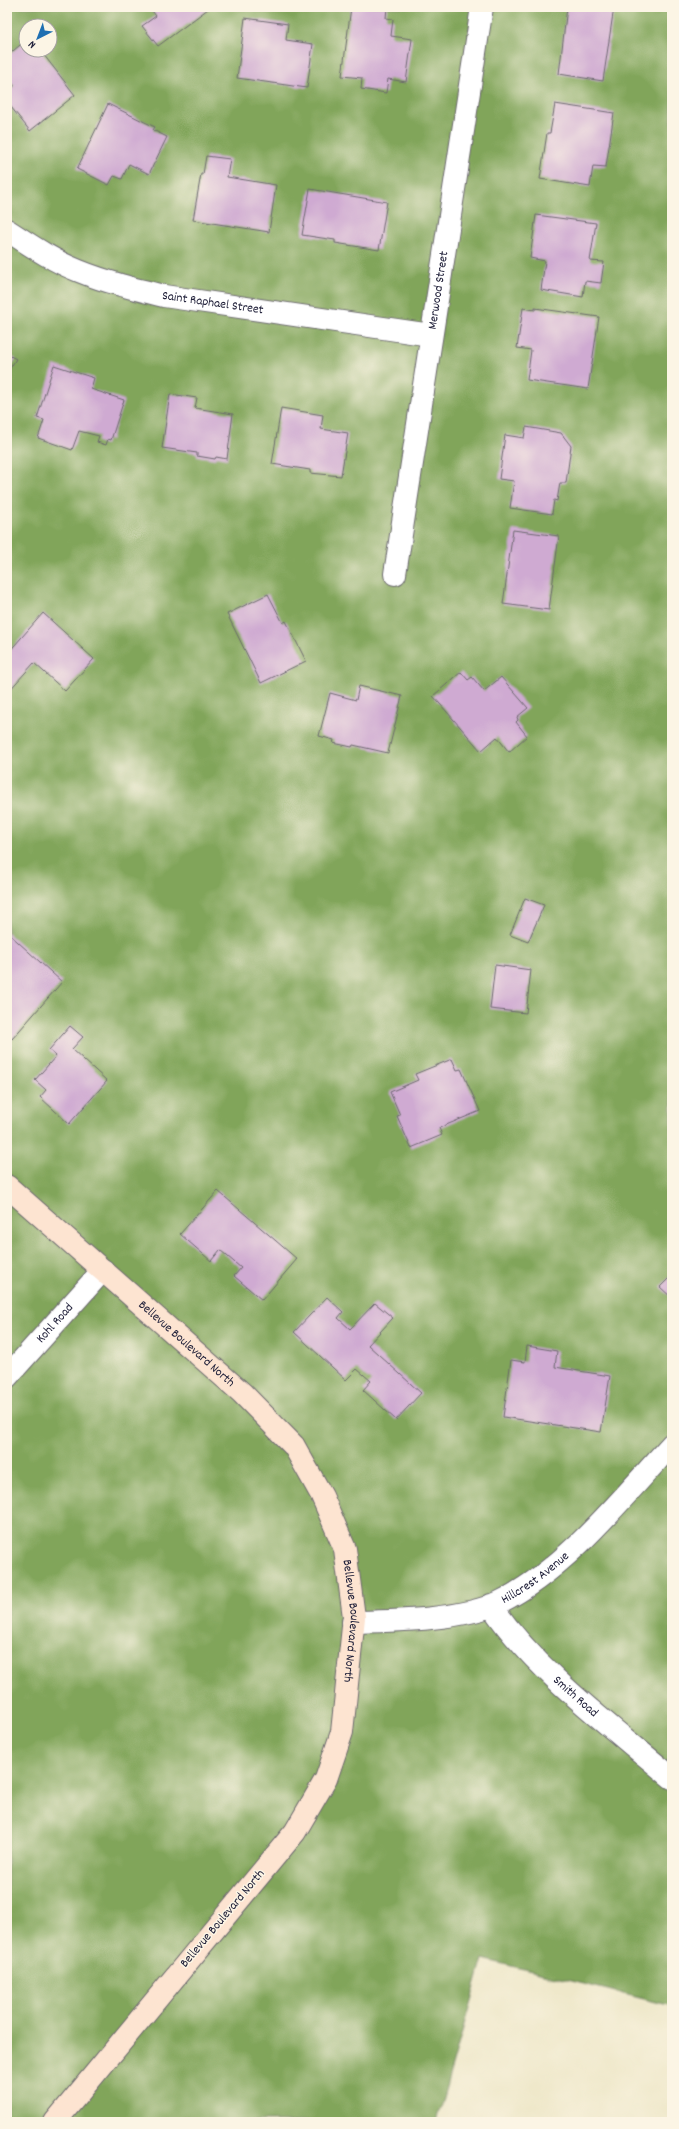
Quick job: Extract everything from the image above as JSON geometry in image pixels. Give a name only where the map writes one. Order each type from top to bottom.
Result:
[{"type":"main road","name":"Bellevue Boulevard North","points":[[7,1186],[242,1393],[294,1446],[322,1496],[345,1549],[353,1622],[342,1732],[326,1779],[299,1825],[55,2122]]},
{"type":"street","name":"Merwood Street","points":[[395,574],[482,7]]},
{"type":"street","name":"Saint Raphael Street","points":[[7,230],[35,248],[78,271],[120,286],[170,297],[432,335]]},
{"type":"street","name":"Kohl Road","points":[[7,1377],[103,1270]]},
{"type":"street","name":"Hillcrest Avenue","points":[[353,1622],[428,1618],[464,1612],[500,1602],[534,1581],[565,1557],[672,1444]]},
{"type":"street","name":"Smith Road","points":[[491,1604],[507,1628],[539,1664],[672,1778]]},
{"type":"green space","points":[[7,7],[672,7],[672,2006],[483,1959],[436,2122],[7,2122]]},
{"type":"building","points":[[149,7],[207,7],[208,9],[158,46],[142,26],[156,16]]},
{"type":"building","points":[[351,7],[387,7],[386,18],[393,19],[391,36],[412,39],[406,82],[388,79],[386,93],[361,89],[362,78],[342,76]]},
{"type":"building","points":[[567,7],[614,7],[603,81],[559,74]]},
{"type":"building","points":[[245,18],[288,24],[286,40],[313,44],[307,88],[237,78]]},
{"type":"building","points":[[18,47],[18,58],[46,58],[75,95],[30,131],[7,102],[7,91],[14,86],[7,76],[7,56]]},
{"type":"building","points":[[108,104],[155,127],[153,130],[167,137],[149,174],[129,164],[122,179],[114,176],[109,185],[77,169]]},
{"type":"building","points":[[555,104],[614,113],[606,167],[593,166],[590,187],[540,179],[547,133],[550,133]]},
{"type":"building","points":[[206,156],[230,159],[227,177],[276,185],[269,232],[193,220],[201,174],[203,174]]},
{"type":"building","points":[[310,189],[387,202],[379,250],[335,243],[335,240],[302,235]]},
{"type":"building","points":[[536,215],[596,223],[590,261],[604,262],[601,283],[585,281],[583,297],[541,290],[545,261],[530,258]]},
{"type":"building","points":[[523,308],[535,310],[535,308],[599,317],[588,389],[527,380],[531,350],[517,348]]},
{"type":"building","points":[[7,354],[16,359],[7,373]]},
{"type":"building","points":[[54,365],[94,378],[91,389],[124,400],[111,440],[108,439],[106,445],[97,442],[99,436],[79,431],[72,450],[38,438],[44,420],[37,418]]},
{"type":"building","points":[[170,394],[197,398],[195,408],[233,414],[227,459],[197,456],[197,453],[162,448]]},
{"type":"building","points":[[281,408],[323,415],[321,429],[348,433],[341,476],[310,473],[310,470],[272,464]]},
{"type":"building","points":[[526,427],[561,433],[571,446],[566,483],[560,483],[557,501],[554,500],[552,514],[510,508],[514,481],[499,479],[505,435],[524,438]]},
{"type":"building","points":[[513,530],[559,536],[549,610],[503,604]]},
{"type":"building","points":[[268,594],[283,623],[286,621],[306,661],[261,683],[227,614]]},
{"type":"building","points":[[43,613],[94,659],[65,691],[34,663],[7,693],[7,654]]},
{"type":"building","points":[[461,672],[468,680],[472,677],[484,691],[501,677],[528,708],[517,717],[518,720],[516,722],[527,736],[509,752],[497,737],[481,751],[433,696]]},
{"type":"building","points":[[359,686],[402,696],[388,753],[353,745],[352,747],[333,743],[334,740],[319,736],[330,693],[356,700]]},
{"type":"building","points":[[525,898],[544,905],[528,942],[510,935]]},
{"type":"building","points":[[7,932],[62,982],[12,1039],[7,1034]]},
{"type":"building","points":[[495,965],[531,970],[526,1013],[490,1009]]},
{"type":"building","points":[[70,1026],[83,1037],[72,1049],[107,1081],[69,1124],[40,1097],[46,1090],[35,1080],[56,1056],[49,1050]]},
{"type":"building","points":[[452,1059],[457,1070],[461,1069],[480,1111],[439,1128],[442,1135],[411,1148],[397,1116],[400,1115],[390,1092],[418,1080],[415,1074]]},
{"type":"building","points":[[218,1191],[297,1259],[262,1300],[234,1276],[241,1268],[220,1250],[211,1261],[180,1234]]},
{"type":"building","points":[[672,1275],[672,1298],[660,1287]]},
{"type":"building","points":[[327,1297],[343,1312],[338,1318],[350,1329],[375,1303],[393,1318],[368,1345],[421,1393],[396,1420],[363,1390],[371,1381],[357,1369],[346,1380],[294,1332]]},
{"type":"building","points":[[527,1346],[557,1351],[555,1367],[610,1376],[601,1432],[503,1417],[511,1360],[525,1362]]}]
